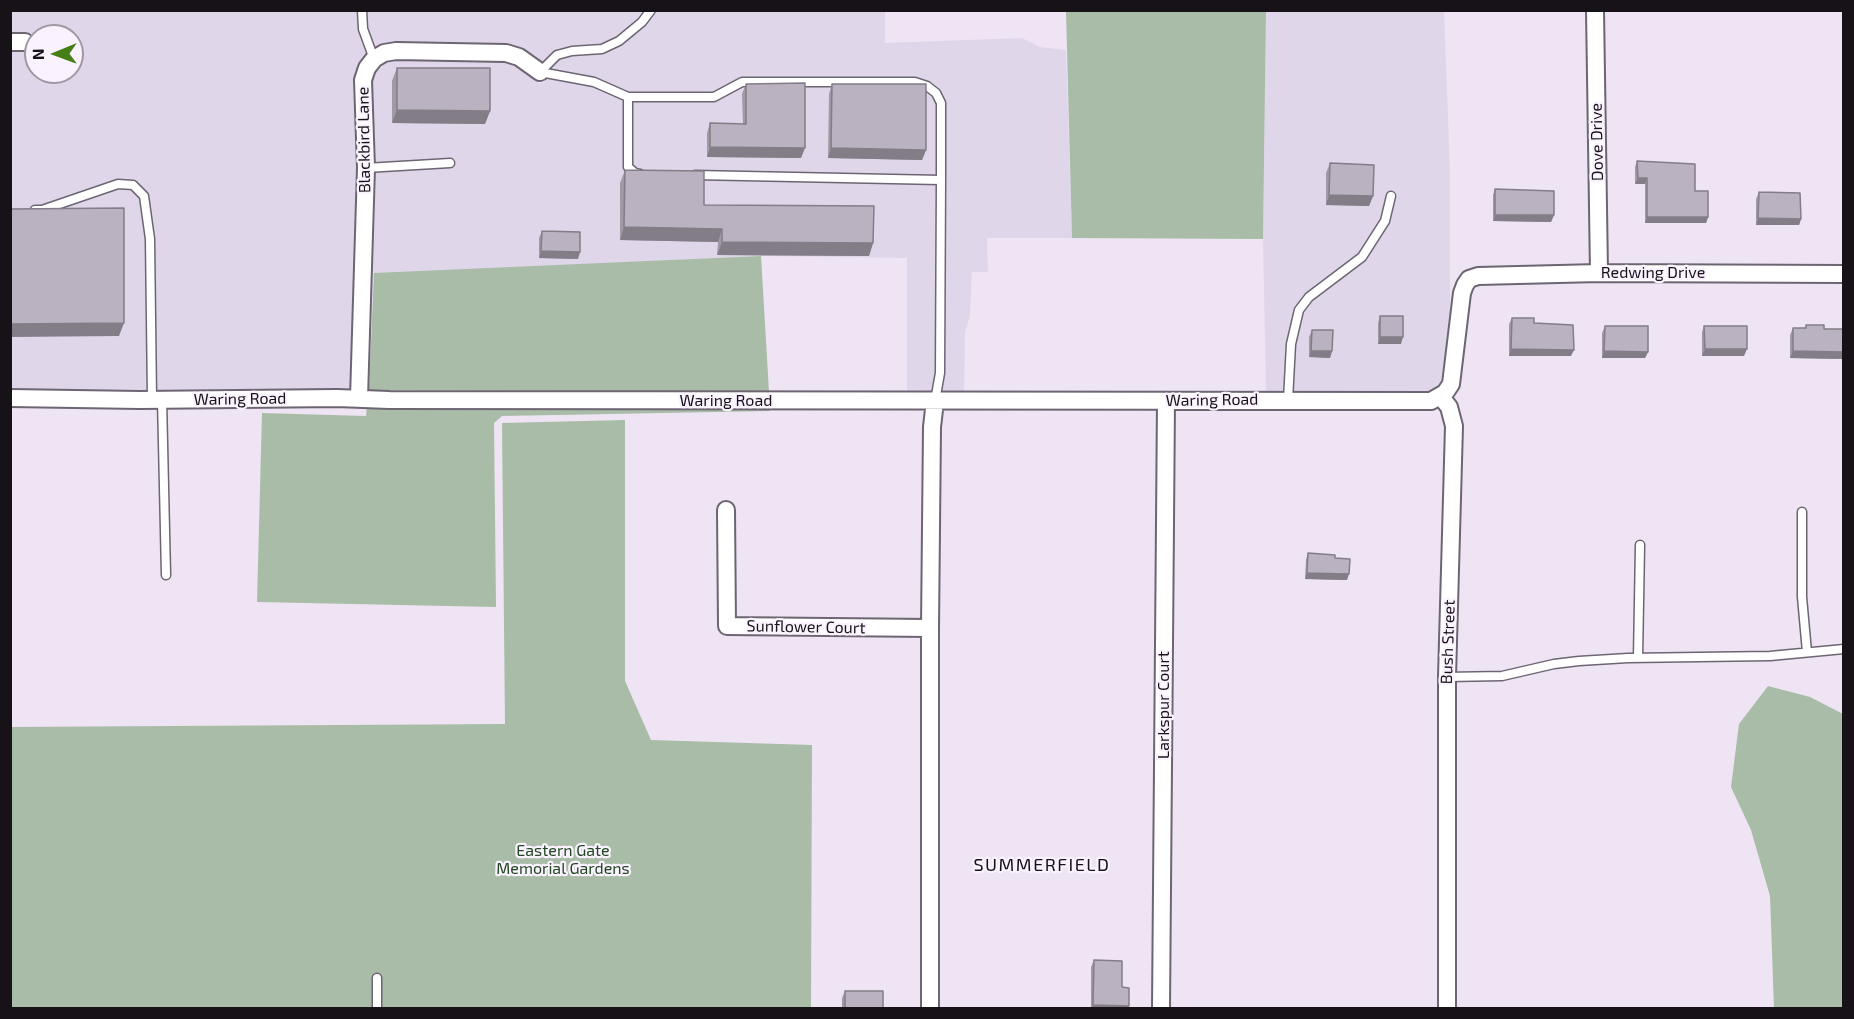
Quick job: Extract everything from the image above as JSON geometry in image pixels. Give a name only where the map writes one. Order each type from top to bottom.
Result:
[{"type":"street","name":"Dove Drive","points":[[1595,10],[1599,273]]},
{"type":"street","points":[[374,59],[384,53],[396,51],[506,53],[519,57],[540,72]]},
{"type":"street","name":"Blackbird Lane","points":[[359,398],[366,168],[363,80],[367,68],[374,59]]},
{"type":"street","name":"Redwing Drive","points":[[1441,397],[1450,384],[1462,293],[1469,279],[1478,276],[1599,273],[1844,274]]},
{"type":"street","name":"Waring Road","points":[[10,398],[1431,401],[1441,397]]},
{"type":"street","name":"Bush Street","points":[[1441,397],[1449,407],[1454,426],[1447,677],[1447,1008]]},
{"type":"street","points":[[930,1008],[930,628],[932,428],[935,401]]},
{"type":"street","name":"Larkspur Court","points":[[1161,1008],[1166,401]]},
{"type":"street","name":"Sunflower Court","points":[[726,510],[727,626],[930,628]]},
{"type":"lane","points":[[362,10],[366,43],[374,59]]},
{"type":"lane","points":[[540,72],[557,55],[602,48],[619,40],[642,22],[651,10]]},
{"type":"lane","points":[[540,72],[594,82],[628,97],[714,97],[742,82],[915,82],[927,86],[936,93],[941,103],[941,180],[940,374],[935,401]]},
{"type":"lane","points":[[628,97],[628,167],[635,173],[647,174]]},
{"type":"lane","points":[[366,168],[450,163]]},
{"type":"lane","points":[[682,174],[941,180]]},
{"type":"lane","points":[[21,210],[42,210],[118,184],[133,185],[144,196],[150,239],[166,575]]},
{"type":"lane","points":[[1288,400],[1291,344],[1299,310],[1309,297],[1362,257],[1385,221],[1391,196]]},
{"type":"lane","points":[[1802,512],[1802,597],[1807,652]]},
{"type":"lane","points":[[1638,658],[1640,545]]},
{"type":"lane","points":[[1447,677],[1502,675],[1579,660],[1770,656],[1844,649]]},
{"type":"lane","points":[[377,978],[377,1008]]},
{"type":"shaded area","points":[[885,10],[885,43],[1022,38],[1040,47],[1066,50],[1072,238],[987,238],[988,272],[972,272],[970,316],[965,331],[964,393],[907,393],[907,258],[761,256],[374,274],[371,328],[376,168],[372,81],[376,72],[388,61],[397,59],[504,61],[514,65],[540,84],[554,73],[541,60],[525,50],[506,44],[394,43],[379,46],[369,52],[358,66],[353,80],[357,168],[350,390],[11,389],[11,50],[24,50],[24,84],[84,84],[84,24],[24,24],[24,34],[11,33],[11,11]]},
{"type":"shaded area","points":[[1266,11],[1444,11],[1450,173],[1450,311],[1441,381],[1437,388],[1429,393],[1266,391],[1263,239]]},
{"type":"green space","points":[[1066,11],[1266,11],[1263,239],[1072,238]]},
{"type":"green space","points":[[761,256],[769,392],[369,390],[374,273]]},
{"type":"green space","points":[[367,407],[770,409],[770,411],[502,416],[494,423],[496,607],[257,602],[262,413],[366,416]]},
{"type":"green space","name":"Eastern Gate Memorial Gardens","points":[[625,420],[625,681],[651,740],[812,745],[811,1008],[11,1008],[10,727],[505,724],[502,423]]},
{"type":"green space","points":[[1768,686],[1810,697],[1843,714],[1843,1008],[1774,1008],[1770,896],[1751,830],[1731,787],[1739,724]]},
{"type":"building","points":[[397,68],[490,68],[490,111],[397,110]]},
{"type":"building","points":[[805,83],[805,148],[710,147],[710,123],[746,124],[746,84]]},
{"type":"building","points":[[832,84],[926,84],[926,150],[831,148]]},
{"type":"building","points":[[1637,161],[1695,164],[1695,191],[1708,191],[1708,217],[1647,217],[1647,178],[1638,178]]},
{"type":"building","points":[[1330,163],[1374,165],[1373,196],[1329,195]]},
{"type":"building","points":[[625,170],[704,171],[704,205],[874,206],[873,243],[722,242],[722,229],[624,227]]},
{"type":"building","points":[[1495,189],[1554,191],[1554,215],[1495,215]]},
{"type":"building","points":[[1759,192],[1800,193],[1801,219],[1758,218]]},
{"type":"building","points":[[124,208],[124,323],[10,324],[10,209]]},
{"type":"building","points":[[542,231],[580,232],[580,252],[541,251]]},
{"type":"building","points":[[1380,316],[1403,316],[1403,337],[1380,337]]},
{"type":"building","points":[[1512,318],[1534,318],[1534,323],[1573,325],[1574,350],[1511,349]]},
{"type":"building","points":[[1806,325],[1824,325],[1824,329],[1844,329],[1844,352],[1793,351],[1793,328],[1806,328]]},
{"type":"building","points":[[1605,326],[1648,326],[1648,352],[1604,351]]},
{"type":"building","points":[[1704,326],[1747,326],[1747,349],[1705,349]]},
{"type":"building","points":[[1312,330],[1333,330],[1332,351],[1311,351]]},
{"type":"building","points":[[1308,553],[1335,555],[1335,558],[1350,559],[1349,574],[1307,573]]},
{"type":"building","points":[[1094,960],[1122,961],[1122,987],[1129,988],[1129,1006],[1093,1005]]},
{"type":"building","points":[[845,991],[883,991],[883,1008],[845,1008]]},
{"type":"district","name":"SUMMERFIELD","points":[[1042,865]]}]
